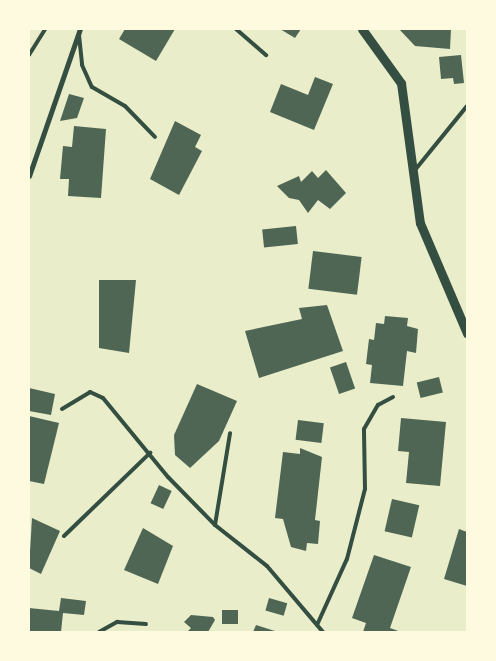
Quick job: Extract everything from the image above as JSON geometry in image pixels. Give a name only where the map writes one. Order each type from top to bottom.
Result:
[{"type":"street","points":[[29,176],[80,29]]},
{"type":"street","points":[[362,29],[401,84],[420,223],[467,333]]},
{"type":"lane","points":[[29,55],[45,29]]},
{"type":"lane","points":[[80,29],[79,51],[92,87],[125,106],[155,137]]},
{"type":"lane","points":[[236,29],[266,55]]},
{"type":"lane","points":[[413,171],[467,106]]},
{"type":"lane","points":[[62,409],[96,392],[215,525],[267,566],[323,632]]},
{"type":"lane","points":[[317,625],[347,559],[359,517],[365,489],[364,429],[378,405],[393,397]]},
{"type":"lane","points":[[215,525],[230,433]]},
{"type":"lane","points":[[64,536],[150,453]]},
{"type":"lane","points":[[99,632],[117,622],[146,624]]},
{"type":"building","points":[[125,29],[175,29],[156,61],[119,39]]},
{"type":"building","points":[[280,29],[301,29],[295,38]]},
{"type":"building","points":[[399,29],[451,29],[450,49],[415,46]]},
{"type":"building","points":[[461,55],[464,83],[454,84],[453,78],[441,79],[439,57]]},
{"type":"building","points":[[315,77],[333,84],[314,130],[270,112],[281,84],[308,95]]},
{"type":"building","points":[[69,94],[84,98],[77,118],[60,121]]},
{"type":"building","points":[[175,121],[201,135],[195,147],[202,151],[179,195],[150,179]]},
{"type":"building","points":[[74,126],[106,129],[101,198],[68,196],[69,179],[60,179],[63,146],[72,147]]},
{"type":"building","points":[[326,170],[346,193],[330,209],[318,200],[308,213],[299,200],[289,198],[277,186],[299,176],[301,182],[312,171],[318,178]]},
{"type":"building","points":[[296,226],[298,244],[264,247],[262,230]]},
{"type":"building","points":[[313,251],[362,257],[357,295],[308,289]]},
{"type":"building","points":[[99,280],[136,280],[129,353],[99,348]]},
{"type":"building","points":[[327,305],[343,351],[259,378],[245,331],[302,319],[299,308]]},
{"type":"building","points":[[385,316],[408,318],[407,326],[418,329],[416,353],[407,351],[403,386],[370,383],[372,365],[366,364],[369,339],[374,340],[376,323],[384,324]]},
{"type":"building","points":[[346,362],[355,388],[339,394],[330,368]]},
{"type":"building","points":[[439,377],[443,393],[421,398],[417,383]]},
{"type":"building","points":[[197,384],[237,401],[219,441],[190,468],[175,455],[174,435]]},
{"type":"building","points":[[29,388],[55,394],[51,415],[29,411]]},
{"type":"building","points":[[29,416],[59,423],[44,484],[29,481]]},
{"type":"building","points":[[401,418],[446,422],[440,486],[406,483],[409,452],[398,451]]},
{"type":"building","points":[[298,420],[324,423],[321,443],[296,440]]},
{"type":"building","points":[[300,448],[322,457],[315,520],[320,521],[318,544],[307,543],[306,551],[291,547],[283,519],[275,518],[283,452],[300,454]]},
{"type":"building","points":[[159,485],[172,491],[163,509],[151,503]]},
{"type":"building","points":[[392,499],[419,505],[412,537],[385,531]]},
{"type":"building","points":[[32,518],[60,531],[41,574],[29,568]]},
{"type":"building","points":[[143,528],[173,546],[158,584],[124,570]]},
{"type":"building","points":[[459,529],[467,532],[467,586],[444,579]]},
{"type":"building","points":[[374,555],[411,567],[390,628],[401,632],[363,632],[366,623],[352,618]]},
{"type":"building","points":[[61,598],[86,601],[84,615],[63,613],[61,632],[29,632],[29,608],[59,611]]},
{"type":"building","points":[[269,598],[287,603],[284,616],[265,610]]},
{"type":"building","points":[[222,610],[238,610],[238,624],[222,624]]},
{"type":"building","points":[[191,615],[213,617],[215,620],[208,632],[187,632],[191,628],[184,622]]},
{"type":"building","points":[[256,625],[278,632],[253,632]]}]
